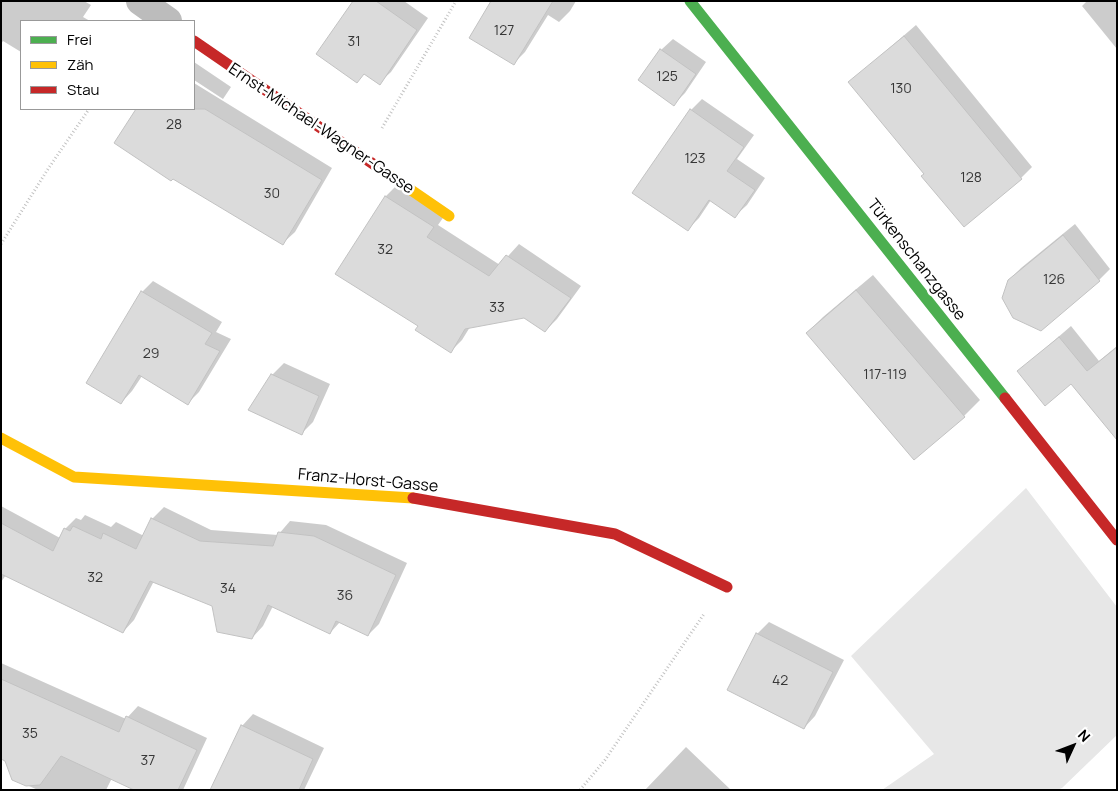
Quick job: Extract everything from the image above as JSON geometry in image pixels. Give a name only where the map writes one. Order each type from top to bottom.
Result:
[{"type":"street","points":[[140,1],[167,20]]},
{"type":"street","name":"Türkenschanzgasse","points":[[690,1],[1117,540]]},
{"type":"street","name":"Ernst-Michael-Wagner-Gasse","points":[[195,42],[449,216]]},
{"type":"street","name":"Franz-Horst-Gasse","points":[[1,438],[74,477],[406,497],[615,534],[727,587]]},
{"type":"path","points":[[364,158],[456,1]]},
{"type":"path","points":[[1,244],[48,169],[88,110]]},
{"type":"path","points":[[580,790],[605,760],[713,600],[727,587]]},
{"type":"shaded area","points":[[1026,488],[1117,607],[1117,735],[1062,788],[1057,790],[882,790],[934,754],[851,656]]},
{"type":"building","points":[[353,1],[376,1],[417,30],[380,85],[364,74],[357,83],[316,54]]},
{"type":"building","points":[[491,1],[553,1],[514,65],[469,38]]},
{"type":"building","points":[[904,36],[1022,179],[964,227],[921,176],[924,174],[848,82]]},
{"type":"building","points":[[660,49],[696,74],[674,106],[638,80]]},
{"type":"building","points":[[205,109],[322,180],[283,245],[173,179],[171,181],[114,143],[135,110]]},
{"type":"building","points":[[690,109],[744,147],[727,171],[755,190],[735,218],[709,200],[688,231],[632,193]]},
{"type":"building","points":[[385,196],[434,227],[427,237],[489,276],[506,255],[571,298],[545,332],[524,318],[465,329],[451,353],[415,330],[418,326],[335,274]]},
{"type":"building","points":[[1063,235],[1100,281],[1041,331],[1013,318],[1002,298],[1008,280]]},
{"type":"building","points":[[856,290],[965,417],[914,460],[806,333]]},
{"type":"building","points":[[141,291],[212,333],[205,344],[220,351],[188,405],[139,375],[121,404],[86,383]]},
{"type":"building","points":[[1059,337],[1087,371],[1117,347],[1117,440],[1071,384],[1045,406],[1017,371]]},
{"type":"building","points":[[271,374],[319,396],[302,435],[248,410]]},
{"type":"building","points":[[151,518],[200,541],[273,546],[278,532],[314,536],[396,575],[368,636],[336,621],[330,634],[268,605],[252,639],[217,632],[212,606],[150,581],[123,633],[1,574],[1,523],[53,551],[64,528],[70,531],[73,526],[101,539],[103,533],[136,549]]},
{"type":"building","points":[[756,633],[833,672],[804,729],[727,690]]},
{"type":"building","points":[[1,679],[119,732],[126,716],[197,750],[178,790],[134,790],[61,756],[40,785],[26,786],[12,780],[5,761],[1,759]]},
{"type":"building","points":[[241,725],[313,759],[299,790],[210,790]]},
{"type":"traffic: fast","points":[[690,1],[1005,398]]},
{"type":"traffic: slow","points":[[376,166],[449,216]]},
{"type":"traffic: slow","points":[[1,438],[74,477],[413,498]]},
{"type":"traffic: jam","points":[[195,42],[376,166]]},
{"type":"traffic: jam","points":[[1005,398],[1117,540]]},
{"type":"traffic: jam","points":[[413,498],[615,534],[727,587]]}]
